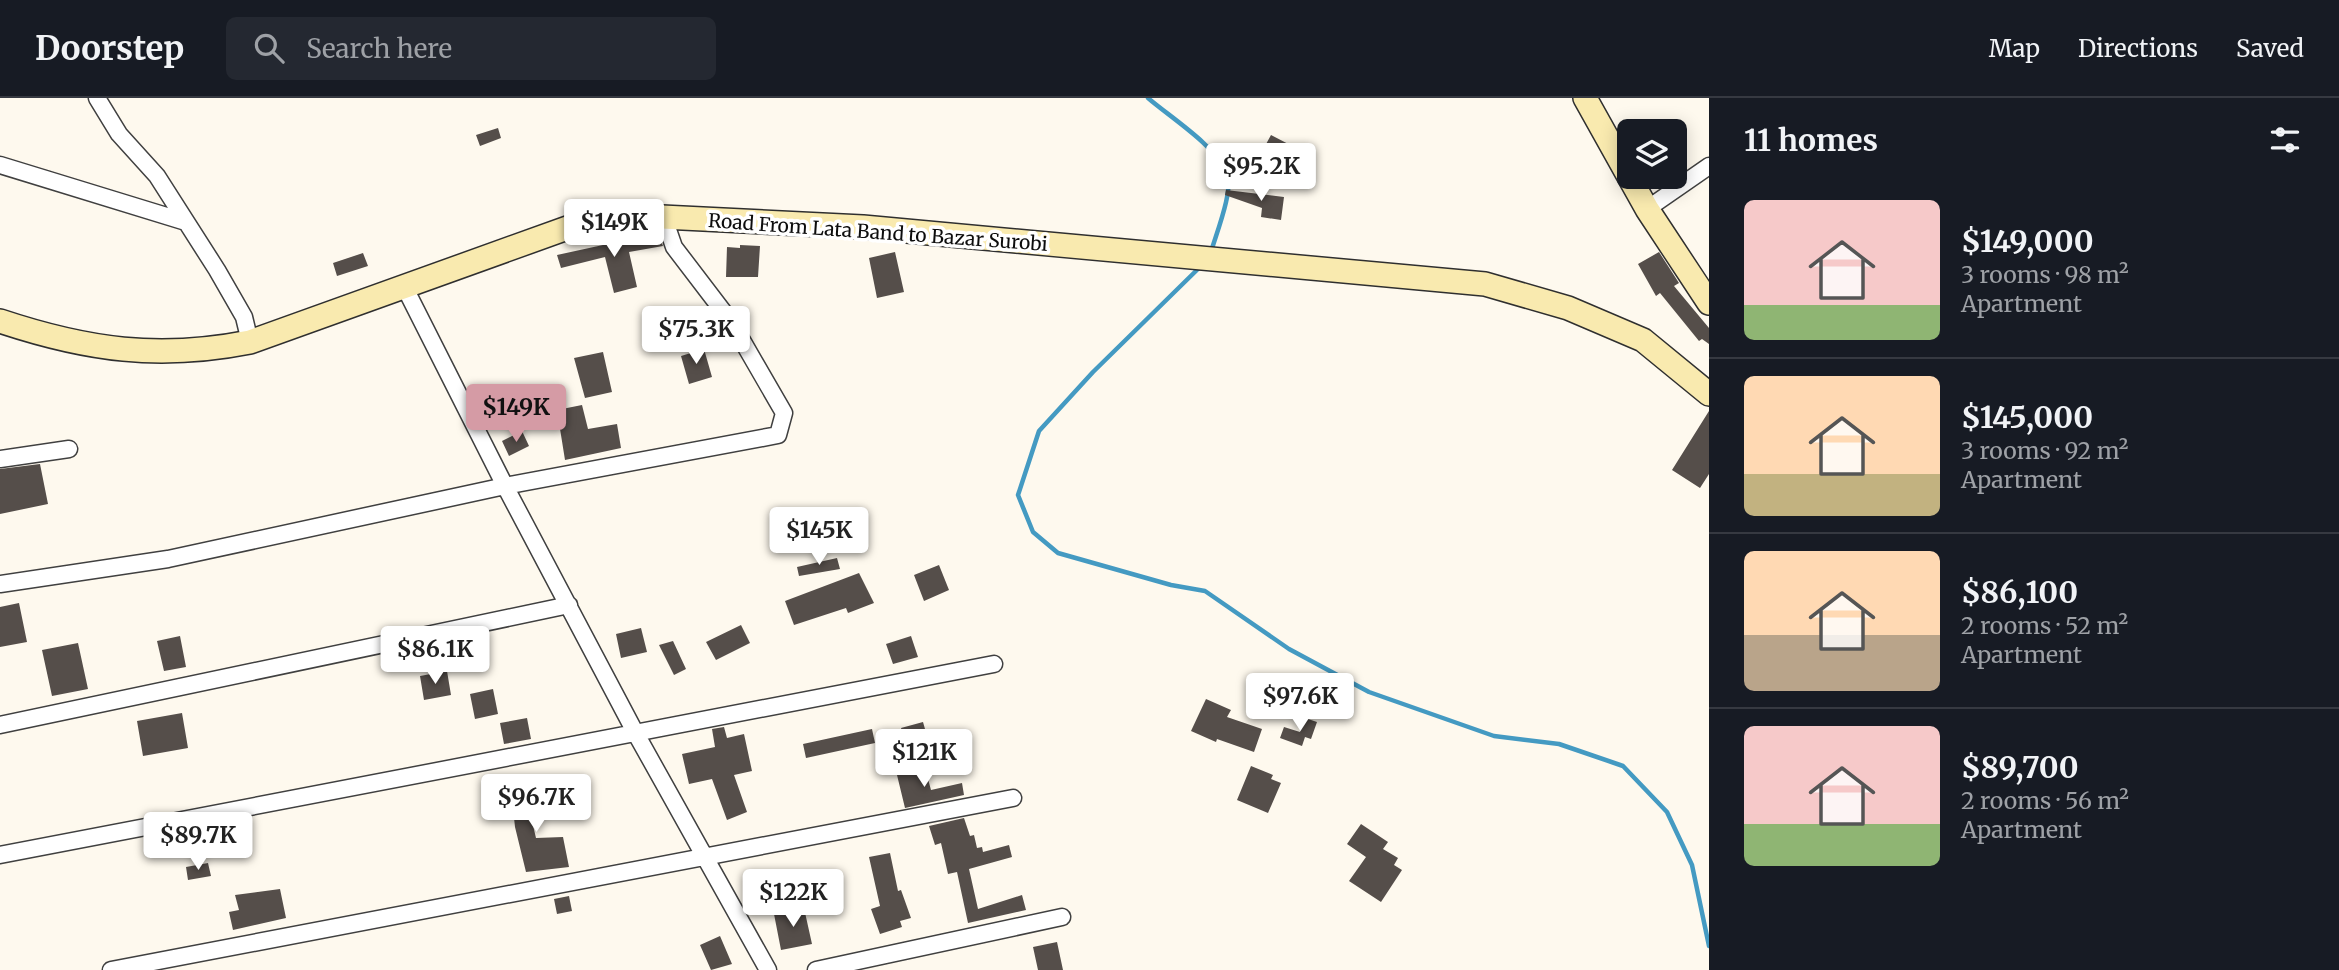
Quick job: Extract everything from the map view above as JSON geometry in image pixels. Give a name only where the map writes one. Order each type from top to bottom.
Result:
[{"type":"main road","points":[[1585,98],[1647,209],[1709,303]]},
{"type":"main road","name":"Road From Lata Band to Bazar Surobi","points":[[0,321],[64,342],[131,351],[206,351],[250,342],[570,228],[642,216],[863,227],[1485,284],[1568,308],[1643,340],[1709,394]]},
{"type":"street","points":[[97,98],[119,134],[157,176],[186,222],[244,317],[250,342]]},
{"type":"street","points":[[0,165],[186,222]]},
{"type":"street","points":[[1647,209],[1709,166]]},
{"type":"street","points":[[0,584],[168,559],[505,486],[778,435],[784,413],[732,323],[674,247],[664,218]]},
{"type":"street","points":[[405,288],[505,486],[635,732],[768,970]]},
{"type":"street","points":[[0,459],[69,449]]},
{"type":"street","points":[[0,725],[569,605]]},
{"type":"street","points":[[0,855],[994,664]]},
{"type":"street","points":[[111,970],[1013,798]]},
{"type":"street","points":[[816,970],[1062,917]]},
{"type":"building","points":[[498,128],[501,138],[480,146],[476,135]]},
{"type":"building","points":[[1271,135],[1296,148],[1290,159],[1265,146]]},
{"type":"building","points":[[1226,190],[1284,197],[1281,220],[1261,217],[1262,208],[1225,195]]},
{"type":"building","points":[[658,233],[663,246],[629,252],[637,287],[614,293],[605,257],[561,268],[557,255]]},
{"type":"building","points":[[740,245],[760,246],[758,277],[726,277],[727,247],[740,248]]},
{"type":"building","points":[[895,252],[904,292],[877,298],[869,258]]},
{"type":"building","points":[[1659,252],[1679,283],[1674,286],[1709,328],[1709,344],[1702,339],[1699,341],[1660,293],[1656,296],[1638,264]]},
{"type":"building","points":[[363,253],[368,266],[337,276],[333,263]]},
{"type":"building","points":[[668,336],[670,348],[649,352],[647,340]]},
{"type":"building","points":[[704,349],[712,377],[689,384],[681,356]]},
{"type":"building","points":[[603,352],[612,392],[585,398],[574,358]]},
{"type":"building","points":[[582,405],[588,429],[617,424],[621,448],[565,460],[557,410]]},
{"type":"building","points":[[1709,411],[1709,474],[1700,488],[1672,470]]},
{"type":"building","points":[[522,431],[529,446],[509,456],[502,441]]},
{"type":"building","points":[[40,464],[48,504],[0,514],[0,469]]},
{"type":"building","points":[[837,558],[840,569],[799,576],[797,567]]},
{"type":"building","points":[[939,565],[949,590],[924,601],[914,575]]},
{"type":"building","points":[[859,573],[874,603],[848,613],[846,608],[794,625],[785,601]]},
{"type":"building","points":[[19,603],[27,642],[0,647],[0,607]]},
{"type":"building","points":[[741,625],[750,643],[716,660],[706,642]]},
{"type":"building","points":[[641,628],[647,652],[621,658],[616,634]]},
{"type":"building","points":[[180,636],[186,667],[164,671],[157,641]]},
{"type":"building","points":[[911,636],[918,657],[893,664],[886,644]]},
{"type":"building","points":[[673,641],[686,669],[674,675],[659,645]]},
{"type":"building","points":[[78,643],[88,689],[52,696],[42,650]]},
{"type":"building","points":[[447,671],[451,695],[424,700],[420,676]]},
{"type":"building","points":[[493,689],[498,714],[475,719],[470,694]]},
{"type":"building","points":[[1206,699],[1231,710],[1227,717],[1262,729],[1254,752],[1217,739],[1216,742],[1191,731]]},
{"type":"building","points":[[182,713],[188,748],[143,756],[137,721]]},
{"type":"building","points":[[527,718],[531,739],[504,744],[500,723]]},
{"type":"building","points":[[1305,718],[1317,722],[1311,739],[1305,737],[1302,746],[1280,738],[1284,727],[1300,732]]},
{"type":"building","points":[[923,722],[927,736],[905,741],[901,728]]},
{"type":"building","points":[[724,727],[727,738],[744,734],[752,771],[734,775],[747,812],[727,820],[712,779],[689,784],[682,754],[715,747],[712,729]]},
{"type":"building","points":[[872,729],[875,743],[806,758],[803,744]]},
{"type":"building","points":[[957,731],[964,760],[938,766],[932,737]]},
{"type":"building","points":[[899,743],[904,763],[891,766],[887,746]]},
{"type":"building","points":[[1251,766],[1273,775],[1271,779],[1281,783],[1268,813],[1237,800]]},
{"type":"building","points":[[925,768],[931,790],[962,783],[964,795],[905,808],[897,775]]},
{"type":"building","points":[[538,786],[543,815],[531,817],[536,838],[563,837],[569,867],[526,872],[515,827],[511,790]]},
{"type":"building","points":[[964,818],[970,836],[974,835],[977,848],[982,847],[983,852],[1009,845],[1012,857],[969,869],[978,909],[1022,895],[1026,910],[968,923],[957,872],[948,874],[941,843],[935,845],[929,826]]},
{"type":"building","points":[[1361,824],[1388,842],[1383,849],[1398,858],[1394,865],[1402,870],[1381,902],[1349,881],[1366,857],[1347,844]]},
{"type":"building","points":[[890,853],[898,891],[901,890],[911,918],[900,921],[902,927],[880,934],[871,909],[880,906],[869,857]]},
{"type":"building","points":[[208,863],[211,876],[188,880],[186,867]]},
{"type":"building","points":[[280,889],[286,918],[233,930],[229,912],[239,910],[235,895]]},
{"type":"building","points":[[569,896],[572,911],[557,914],[554,899]]},
{"type":"building","points":[[804,908],[812,944],[781,950],[774,914]]},
{"type":"building","points":[[720,936],[732,964],[711,970],[700,945]]},
{"type":"building","points":[[1057,942],[1063,970],[1038,970],[1033,947]]},
{"type":"waterway","points":[[1148,98],[1203,142],[1227,173],[1229,181],[1226,201],[1211,252]]},
{"type":"waterway","points":[[1202,265],[1093,372],[1039,431],[1018,495],[1033,532],[1058,553],[1171,585],[1205,591],[1289,649],[1369,692],[1494,736],[1559,744],[1623,766],[1667,812],[1692,865],[1709,946]]}]
